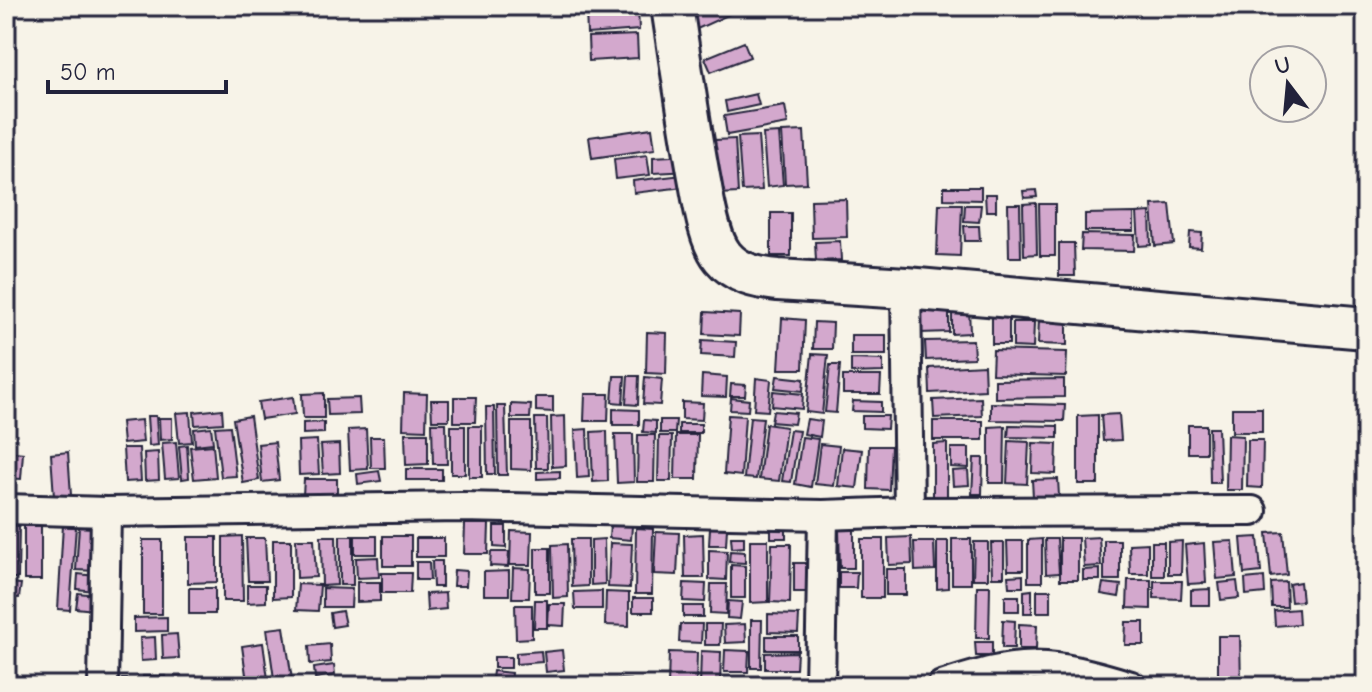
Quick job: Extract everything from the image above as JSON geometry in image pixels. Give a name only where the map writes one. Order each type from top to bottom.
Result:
[{"type":"main road","points":[[672,6],[694,152],[712,234],[722,256],[741,272],[759,278],[1366,328]]},
{"type":"street","points":[[906,288],[909,512]]},
{"type":"street","points":[[6,509],[106,512],[462,507],[823,515],[1252,511]]},
{"type":"street","points":[[103,686],[106,512]]},
{"type":"street","points":[[820,686],[823,515]]},
{"type":"street","points":[[942,686],[1011,668],[1046,667],[1131,686]]},
{"type":"building","points":[[638,6],[639,30],[587,34],[586,10]]},
{"type":"building","points":[[697,6],[740,6],[741,9],[695,30],[686,11]]},
{"type":"building","points":[[637,35],[638,58],[589,61],[588,37]]},
{"type":"building","points":[[744,42],[750,57],[711,72],[705,58]]},
{"type":"building","points":[[756,94],[759,105],[727,112],[725,101]]},
{"type":"building","points":[[785,106],[788,124],[727,135],[724,116]]},
{"type":"building","points":[[652,128],[655,149],[592,158],[589,137]]},
{"type":"building","points":[[804,131],[807,183],[785,184],[782,132]]},
{"type":"building","points":[[779,133],[783,185],[767,187],[763,134]]},
{"type":"building","points":[[758,136],[762,190],[742,191],[738,137]]},
{"type":"building","points":[[735,139],[738,193],[718,194],[715,140]]},
{"type":"building","points":[[647,155],[650,175],[616,179],[614,159]]},
{"type":"building","points":[[690,155],[691,171],[653,173],[653,157]]},
{"type":"building","points":[[682,175],[683,187],[634,193],[633,181]]},
{"type":"building","points":[[944,187],[981,187],[981,200],[944,199]]},
{"type":"building","points":[[1036,190],[1037,197],[1024,198],[1023,191]]},
{"type":"building","points":[[985,194],[996,194],[996,211],[986,211]]},
{"type":"building","points":[[846,199],[847,237],[812,238],[811,200]]},
{"type":"building","points":[[1036,203],[1037,254],[1024,255],[1023,204]]},
{"type":"building","points":[[939,204],[962,204],[960,256],[937,255]]},
{"type":"building","points":[[1008,204],[1020,204],[1021,257],[1009,257]]},
{"type":"building","points":[[1039,204],[1055,204],[1055,256],[1040,256]]},
{"type":"building","points":[[1170,204],[1174,244],[1155,246],[1152,205]]},
{"type":"building","points":[[965,205],[981,205],[979,222],[964,221]]},
{"type":"building","points":[[1150,212],[1151,245],[1139,246],[1137,213]]},
{"type":"building","points":[[771,213],[791,213],[791,256],[771,256]]},
{"type":"building","points":[[1134,213],[1134,231],[1085,231],[1085,214]]},
{"type":"building","points":[[964,226],[979,226],[980,241],[965,241]]},
{"type":"building","points":[[1190,232],[1202,233],[1201,248],[1189,247]]},
{"type":"building","points":[[1082,234],[1135,235],[1134,251],[1081,250]]},
{"type":"building","points":[[840,241],[841,260],[816,261],[815,242]]},
{"type":"building","points":[[1059,243],[1074,243],[1075,276],[1059,276]]},
{"type":"building","points":[[969,308],[970,333],[952,334],[952,309]]},
{"type":"building","points":[[949,310],[949,332],[920,333],[919,311]]},
{"type":"building","points":[[705,312],[740,314],[739,336],[704,334]]},
{"type":"building","points":[[992,315],[1009,315],[1009,344],[992,344]]},
{"type":"building","points":[[782,318],[805,320],[803,369],[779,369]]},
{"type":"building","points":[[1039,318],[1067,319],[1067,345],[1038,344]]},
{"type":"building","points":[[814,322],[833,323],[832,349],[813,349]]},
{"type":"building","points":[[1013,322],[1034,322],[1033,348],[1013,347]]},
{"type":"building","points":[[647,332],[667,333],[666,374],[646,373]]},
{"type":"building","points":[[851,335],[886,335],[886,355],[851,355]]},
{"type":"building","points":[[702,340],[736,342],[735,357],[701,355]]},
{"type":"building","points":[[973,340],[974,358],[926,360],[925,341]]},
{"type":"building","points":[[993,350],[1067,352],[1066,376],[992,374]]},
{"type":"building","points":[[812,354],[828,355],[822,414],[806,412]]},
{"type":"building","points":[[851,359],[883,360],[883,372],[851,373]]},
{"type":"building","points":[[830,365],[840,365],[836,413],[825,412]]},
{"type":"building","points":[[984,365],[985,390],[930,393],[929,368]]},
{"type":"building","points":[[702,375],[727,377],[726,397],[701,396]]},
{"type":"building","points":[[614,376],[625,376],[623,403],[612,402]]},
{"type":"building","points":[[628,376],[639,376],[638,405],[626,404]]},
{"type":"building","points":[[777,376],[804,379],[803,391],[775,388]]},
{"type":"building","points":[[843,376],[881,376],[880,394],[843,394]]},
{"type":"building","points":[[645,377],[662,379],[660,405],[643,404]]},
{"type":"building","points":[[756,378],[771,380],[768,411],[754,410]]},
{"type":"building","points":[[1064,379],[1064,397],[995,398],[995,380]]},
{"type":"building","points":[[731,384],[746,385],[745,396],[730,396]]},
{"type":"building","points":[[773,391],[803,394],[802,409],[772,406]]},
{"type":"building","points":[[324,393],[324,418],[303,418],[302,394]]},
{"type":"building","points":[[404,393],[427,394],[426,430],[403,429]]},
{"type":"building","points":[[585,394],[609,394],[608,421],[584,421]]},
{"type":"building","points":[[293,397],[295,414],[261,419],[258,402]]},
{"type":"building","points":[[454,397],[476,397],[475,422],[454,422]]},
{"type":"building","points":[[536,397],[553,397],[553,412],[536,411]]},
{"type":"building","points":[[359,398],[360,414],[328,415],[327,399]]},
{"type":"building","points":[[731,398],[749,400],[748,411],[730,410]]},
{"type":"building","points":[[981,398],[982,416],[934,418],[933,400]]},
{"type":"building","points":[[431,400],[449,400],[449,420],[432,420]]},
{"type":"building","points":[[853,401],[881,402],[881,412],[852,411]]},
{"type":"building","points":[[682,402],[703,403],[702,420],[682,419]]},
{"type":"building","points":[[991,403],[1065,405],[1064,421],[991,420]]},
{"type":"building","points":[[511,404],[531,405],[530,418],[511,418]]},
{"type":"building","points":[[497,406],[505,406],[507,475],[498,475]]},
{"type":"building","points":[[486,407],[494,407],[495,474],[487,474]]},
{"type":"building","points":[[1232,408],[1262,408],[1262,432],[1232,432]]},
{"type":"building","points":[[222,409],[223,423],[195,425],[194,412]]},
{"type":"building","points":[[613,409],[639,410],[639,425],[613,425]]},
{"type":"building","points":[[773,411],[796,413],[794,424],[771,422]]},
{"type":"building","points":[[190,412],[192,442],[179,443],[176,413]]},
{"type":"building","points":[[1119,414],[1121,440],[1103,441],[1101,415]]},
{"type":"building","points":[[728,415],[745,416],[741,476],[724,474]]},
{"type":"building","points":[[1098,415],[1098,484],[1078,484],[1078,416]]},
{"type":"building","points":[[147,416],[156,416],[158,445],[149,446]]},
{"type":"building","points":[[250,416],[259,480],[243,483],[233,419]]},
{"type":"building","points":[[565,416],[566,466],[552,467],[551,417]]},
{"type":"building","points":[[862,416],[888,416],[887,429],[862,428]]},
{"type":"building","points":[[750,417],[763,418],[756,479],[744,478]]},
{"type":"building","points":[[159,418],[172,418],[172,439],[160,440]]},
{"type":"building","points":[[535,418],[547,418],[548,468],[536,468]]},
{"type":"building","points":[[807,419],[822,421],[820,437],[804,434]]},
{"type":"building","points":[[141,420],[143,442],[123,444],[121,422]]},
{"type":"building","points":[[644,420],[656,421],[656,433],[643,432]]},
{"type":"building","points":[[660,420],[676,420],[675,433],[660,433]]},
{"type":"building","points":[[933,421],[983,421],[983,440],[933,440]]},
{"type":"building","points":[[324,422],[324,433],[303,434],[303,423]]},
{"type":"building","points":[[511,422],[531,422],[531,470],[511,469]]},
{"type":"building","points":[[432,423],[446,423],[447,464],[433,464]]},
{"type":"building","points":[[679,424],[701,424],[701,433],[679,433]]},
{"type":"building","points":[[766,424],[786,427],[779,481],[759,479]]},
{"type":"building","points":[[1009,425],[1058,426],[1058,438],[1008,437]]},
{"type":"building","points":[[1188,425],[1206,425],[1206,453],[1188,453]]},
{"type":"building","points":[[230,426],[236,476],[221,477],[215,427]]},
{"type":"building","points":[[451,426],[465,426],[465,474],[451,474]]},
{"type":"building","points":[[469,426],[482,426],[482,477],[469,477]]},
{"type":"building","points":[[1005,426],[1004,483],[989,483],[989,427]]},
{"type":"building","points":[[211,427],[213,443],[195,445],[194,429]]},
{"type":"building","points":[[1209,428],[1218,428],[1220,483],[1210,483]]},
{"type":"building","points":[[366,429],[368,469],[350,470],[348,430]]},
{"type":"building","points":[[587,429],[589,477],[577,478],[575,430]]},
{"type":"building","points":[[790,430],[799,431],[791,482],[782,481]]},
{"type":"building","points":[[607,431],[608,481],[593,482],[591,432]]},
{"type":"building","points":[[405,433],[428,433],[428,464],[406,465]]},
{"type":"building","points":[[615,434],[633,434],[634,482],[617,483]]},
{"type":"building","points":[[638,435],[655,435],[654,482],[637,482]]},
{"type":"building","points":[[676,435],[698,435],[697,479],[675,479]]},
{"type":"building","points":[[1227,435],[1243,436],[1242,490],[1226,490]]},
{"type":"building","points":[[659,436],[672,436],[671,481],[658,481]]},
{"type":"building","points":[[370,437],[384,437],[385,468],[371,468]]},
{"type":"building","points":[[802,437],[818,439],[811,487],[795,484]]},
{"type":"building","points":[[317,440],[319,474],[299,475],[298,441]]},
{"type":"building","points":[[1248,440],[1263,440],[1262,488],[1247,487]]},
{"type":"building","points":[[1009,441],[1029,442],[1027,484],[1007,483]]},
{"type":"building","points":[[176,442],[179,478],[165,479],[162,443]]},
{"type":"building","points":[[275,442],[279,480],[262,482],[258,444]]},
{"type":"building","points":[[947,443],[947,496],[933,496],[933,444]]},
{"type":"building","points":[[1033,443],[1057,444],[1056,474],[1032,473]]},
{"type":"building","points":[[339,444],[340,473],[323,474],[321,445]]},
{"type":"building","points":[[820,444],[839,446],[834,486],[815,484]]},
{"type":"building","points":[[187,445],[189,478],[182,479],[179,446]]},
{"type":"building","points":[[213,445],[216,477],[194,479],[190,447]]},
{"type":"building","points":[[869,446],[891,446],[889,490],[868,489]]},
{"type":"building","points":[[123,448],[139,448],[141,481],[125,482]]},
{"type":"building","points":[[842,448],[862,450],[857,488],[838,486]]},
{"type":"building","points":[[951,448],[969,448],[969,468],[951,467]]},
{"type":"building","points":[[6,451],[23,453],[21,479],[6,478]]},
{"type":"building","points":[[68,452],[71,495],[54,497],[51,454]]},
{"type":"building","points":[[158,452],[159,480],[145,481],[144,453]]},
{"type":"building","points":[[974,458],[983,458],[982,494],[972,494]]},
{"type":"building","points":[[406,469],[442,469],[442,480],[406,480]]},
{"type":"building","points":[[968,470],[969,485],[953,486],[952,471]]},
{"type":"building","points":[[379,471],[381,481],[358,484],[357,474]]},
{"type":"building","points":[[560,471],[560,478],[537,479],[537,472]]},
{"type":"building","points":[[304,479],[337,479],[337,494],[303,495]]},
{"type":"building","points":[[1058,479],[1059,496],[1033,497],[1032,480]]},
{"type":"building","points":[[465,524],[489,524],[488,554],[464,554]]},
{"type":"building","points":[[6,525],[19,526],[18,578],[6,578]]},
{"type":"building","points":[[63,525],[76,526],[70,610],[58,609]]},
{"type":"building","points":[[610,525],[632,526],[631,540],[609,538]]},
{"type":"building","points":[[24,526],[41,526],[41,580],[24,580]]},
{"type":"building","points":[[494,526],[506,526],[506,548],[494,547]]},
{"type":"building","points":[[79,527],[98,528],[96,571],[76,570]]},
{"type":"building","points":[[771,527],[786,527],[786,538],[771,538]]},
{"type":"building","points":[[636,528],[653,529],[652,594],[635,594]]},
{"type":"building","points":[[710,528],[727,528],[726,545],[709,545]]},
{"type":"building","points":[[839,529],[854,529],[854,568],[840,568]]},
{"type":"building","points":[[511,531],[532,532],[531,565],[510,565]]},
{"type":"building","points":[[656,532],[679,533],[677,575],[654,574]]},
{"type":"building","points":[[1283,532],[1287,575],[1271,577],[1267,533]]},
{"type":"building","points":[[703,534],[704,578],[685,578],[684,535]]},
{"type":"building","points":[[242,536],[243,601],[223,601],[223,537]]},
{"type":"building","points":[[321,536],[336,536],[337,585],[322,586]]},
{"type":"building","points":[[340,536],[353,536],[353,585],[340,585]]},
{"type":"building","points":[[355,536],[377,536],[377,554],[355,554]]},
{"type":"building","points":[[383,536],[411,536],[411,566],[383,566]]},
{"type":"building","points":[[188,537],[217,537],[217,582],[188,583]]},
{"type":"building","points":[[731,537],[744,537],[744,547],[732,548]]},
{"type":"building","points":[[911,537],[912,564],[889,565],[888,538]]},
{"type":"building","points":[[1099,537],[1101,566],[1084,567],[1082,538]]},
{"type":"building","points":[[1258,537],[1261,572],[1244,574],[1241,538]]},
{"type":"building","points":[[246,538],[265,538],[267,581],[248,581]]},
{"type":"building","points":[[416,538],[444,538],[444,557],[416,557]]},
{"type":"building","points":[[1060,538],[1078,538],[1078,580],[1060,580]]},
{"type":"building","points":[[296,539],[314,539],[316,577],[297,578]]},
{"type":"building","points":[[571,539],[588,539],[588,586],[572,587]]},
{"type":"building","points":[[604,539],[605,584],[591,585],[591,540]]},
{"type":"building","points":[[861,539],[883,539],[883,598],[861,598]]},
{"type":"building","points":[[952,539],[971,539],[971,584],[952,584]]},
{"type":"building","points":[[1042,539],[1042,582],[1028,582],[1028,540]]},
{"type":"building","points":[[1045,539],[1057,539],[1059,573],[1046,574]]},
{"type":"building","points":[[143,540],[162,540],[162,614],[143,614]]},
{"type":"building","points":[[273,540],[291,540],[291,597],[273,598]]},
{"type":"building","points":[[750,540],[768,540],[768,602],[750,603]]},
{"type":"building","points":[[1104,540],[1120,540],[1120,580],[1104,580]]},
{"type":"building","points":[[937,541],[948,541],[948,588],[937,589]]},
{"type":"building","points":[[1007,541],[1023,541],[1023,570],[1008,570]]},
{"type":"building","points":[[1182,541],[1181,574],[1168,574],[1168,542]]},
{"type":"building","points":[[1233,541],[1236,577],[1217,579],[1214,542]]},
{"type":"building","points":[[914,542],[934,542],[935,570],[915,571]]},
{"type":"building","points":[[974,542],[988,542],[988,579],[973,579]]},
{"type":"building","points":[[1152,542],[1164,542],[1164,576],[1152,576]]},
{"type":"building","points":[[610,543],[632,544],[630,588],[608,587]]},
{"type":"building","points":[[991,543],[1004,543],[1004,577],[992,577]]},
{"type":"building","points":[[1148,543],[1148,574],[1130,574],[1129,544]]},
{"type":"building","points":[[1204,543],[1206,583],[1188,584],[1185,545]]},
{"type":"building","points":[[567,544],[568,597],[553,598],[552,545]]},
{"type":"building","points":[[772,544],[791,544],[790,603],[770,602]]},
{"type":"building","points":[[535,548],[550,548],[550,593],[535,593]]},
{"type":"building","points":[[709,550],[727,551],[726,580],[709,579]]},
{"type":"building","points":[[730,551],[745,552],[745,563],[729,562]]},
{"type":"building","points":[[491,552],[509,552],[508,567],[490,566]]},
{"type":"building","points":[[378,557],[379,577],[357,578],[356,558]]},
{"type":"building","points":[[432,561],[442,561],[442,587],[433,587]]},
{"type":"building","points":[[416,562],[429,562],[430,580],[416,580]]},
{"type":"building","points":[[794,563],[811,563],[811,592],[794,592]]},
{"type":"building","points":[[731,565],[745,566],[745,598],[731,598]]},
{"type":"building","points":[[513,568],[530,569],[529,598],[512,598]]},
{"type":"building","points":[[886,569],[906,569],[906,595],[886,595]]},
{"type":"building","points":[[1100,569],[1100,580],[1083,580],[1083,570]]},
{"type":"building","points":[[454,570],[467,571],[466,586],[453,586]]},
{"type":"building","points":[[509,571],[509,595],[484,595],[484,572]]},
{"type":"building","points":[[839,572],[857,572],[856,588],[839,588]]},
{"type":"building","points":[[382,573],[411,573],[410,593],[382,593]]},
{"type":"building","points":[[78,574],[95,576],[94,591],[77,589]]},
{"type":"building","points":[[1023,575],[1023,587],[1009,587],[1008,576]]},
{"type":"building","points":[[1264,577],[1265,593],[1246,595],[1245,579]]},
{"type":"building","points":[[1128,580],[1151,580],[1151,609],[1127,608]]},
{"type":"building","points":[[1154,581],[1182,581],[1181,599],[1154,598]]},
{"type":"building","points":[[1237,581],[1239,598],[1221,600],[1219,583]]},
{"type":"building","points":[[357,582],[380,582],[380,601],[357,602]]},
{"type":"building","points":[[1286,582],[1287,607],[1272,607],[1271,583]]},
{"type":"building","points":[[1300,582],[1302,601],[1291,602],[1289,584]]},
{"type":"building","points":[[6,583],[21,584],[19,598],[6,597]]},
{"type":"building","points":[[684,583],[706,584],[705,602],[683,601]]},
{"type":"building","points":[[1103,583],[1121,585],[1119,597],[1101,594]]},
{"type":"building","points":[[298,584],[320,585],[318,611],[296,610]]},
{"type":"building","points":[[711,584],[727,584],[726,614],[710,613]]},
{"type":"building","points":[[247,585],[266,585],[266,602],[247,603]]},
{"type":"building","points":[[977,586],[990,586],[989,638],[976,638]]},
{"type":"building","points":[[189,588],[215,588],[215,614],[189,614]]},
{"type":"building","points":[[323,588],[352,589],[351,607],[323,607]]},
{"type":"building","points":[[1210,589],[1210,605],[1191,605],[1191,590]]},
{"type":"building","points":[[1032,590],[1032,613],[1024,613],[1024,591]]},
{"type":"building","points":[[1037,590],[1051,590],[1051,612],[1037,612]]},
{"type":"building","points":[[602,591],[602,609],[575,609],[574,592]]},
{"type":"building","points":[[606,592],[629,593],[629,626],[605,625]]},
{"type":"building","points":[[78,593],[96,595],[94,610],[76,608]]},
{"type":"building","points":[[445,593],[446,609],[427,611],[426,594]]},
{"type":"building","points":[[1005,596],[1019,596],[1019,611],[1005,611]]},
{"type":"building","points":[[633,598],[653,598],[653,612],[633,612]]},
{"type":"building","points":[[535,600],[547,600],[547,628],[534,628]]},
{"type":"building","points":[[728,601],[742,602],[740,619],[727,618]]},
{"type":"building","points":[[549,604],[565,604],[564,626],[548,625]]},
{"type":"building","points":[[515,605],[532,605],[532,638],[516,639]]},
{"type":"building","points":[[683,606],[703,606],[703,617],[683,617]]},
{"type":"building","points":[[1298,609],[1299,624],[1275,626],[1274,611]]},
{"type":"building","points":[[342,611],[345,625],[332,627],[330,613]]},
{"type":"building","points":[[768,614],[799,615],[798,633],[768,632]]},
{"type":"building","points":[[167,617],[167,631],[134,632],[134,618]]},
{"type":"building","points":[[751,620],[762,620],[761,668],[751,668]]},
{"type":"building","points":[[1003,620],[1015,621],[1014,648],[1002,648]]},
{"type":"building","points":[[1126,622],[1144,622],[1144,645],[1125,645]]},
{"type":"building","points":[[680,624],[702,624],[701,643],[679,642]]},
{"type":"building","points":[[705,624],[721,624],[720,645],[705,645]]},
{"type":"building","points":[[745,624],[746,642],[725,643],[724,625]]},
{"type":"building","points":[[1019,624],[1037,625],[1036,649],[1019,649]]},
{"type":"building","points":[[284,627],[293,686],[275,686],[267,629]]},
{"type":"building","points":[[177,634],[179,658],[163,659],[162,635]]},
{"type":"building","points":[[766,636],[798,636],[798,650],[766,650]]},
{"type":"building","points":[[1218,636],[1240,636],[1241,686],[1218,686]]},
{"type":"building","points":[[155,637],[156,660],[141,661],[140,638]]},
{"type":"building","points":[[975,642],[992,642],[992,656],[976,656]]},
{"type":"building","points":[[263,643],[268,679],[247,682],[242,646]]},
{"type":"building","points":[[330,644],[331,662],[310,664],[309,646]]},
{"type":"building","points":[[562,650],[564,670],[546,672],[544,652]]},
{"type":"building","points":[[725,650],[749,651],[748,672],[724,672]]},
{"type":"building","points":[[541,651],[542,662],[516,664],[516,653]]},
{"type":"building","points":[[701,651],[721,652],[720,686],[700,686]]},
{"type":"building","points":[[669,652],[697,653],[696,686],[668,686]]},
{"type":"building","points":[[797,652],[796,669],[765,669],[765,653]]},
{"type":"building","points":[[494,657],[511,657],[511,668],[494,668]]},
{"type":"building","points":[[334,665],[335,675],[315,678],[314,668]]},
{"type":"building","points":[[493,671],[511,673],[510,686],[491,686]]},
{"type":"building","points":[[143,676],[166,676],[166,686],[143,686]]},
{"type":"building","points":[[723,678],[742,678],[742,686],[723,686]]},
{"type":"building","points":[[122,679],[139,679],[139,686],[122,686]]},
{"type":"building","points":[[609,679],[631,680],[631,686],[609,686]]},
{"type":"building","points":[[751,683],[798,685],[798,686],[751,686]]}]
